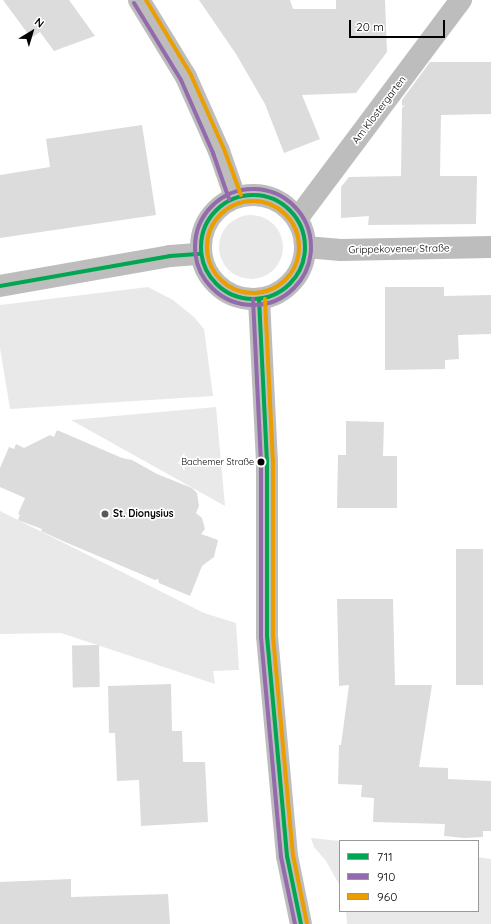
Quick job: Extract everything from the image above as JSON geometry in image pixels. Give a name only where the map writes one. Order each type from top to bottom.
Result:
[{"type":"street","points":[[139,0],[186,77],[219,152],[235,197]]},
{"type":"street","name":"Am Klostergarten","points":[[297,219],[461,0]]},
{"type":"street","points":[[247,195],[265,196],[285,206],[297,219],[306,247],[302,265],[293,281],[272,296],[260,299],[241,298],[224,291],[206,271],[201,254],[202,232],[210,216],[219,207],[235,197],[247,195]]},
{"type":"street","name":"Grippekovener Straße","points":[[306,247],[341,250],[491,247]]},
{"type":"street","points":[[0,286],[170,256],[201,254]]},
{"type":"street","points":[[260,299],[267,461],[268,636],[287,856],[301,924]]},
{"type":"shaded area","points":[[251,215],[269,221],[277,229],[283,247],[277,265],[269,273],[251,279],[233,273],[225,265],[219,247],[225,229],[233,221]]},
{"type":"shaded area","points":[[148,287],[173,300],[194,317],[204,329],[213,396],[10,409],[0,348],[0,305]]},
{"type":"shaded area","points":[[216,407],[225,506],[71,420]]},
{"type":"shaded area","points":[[0,511],[204,613],[236,623],[239,670],[213,671],[215,684],[61,633],[0,634]]},
{"type":"shaded area","points":[[311,838],[339,841],[339,884],[326,861],[314,847]]},
{"type":"shaded area","points":[[479,857],[491,859],[491,924],[347,924],[346,912],[479,912]]},
{"type":"building","points":[[3,0],[69,0],[95,36],[54,51],[40,32],[31,38]]},
{"type":"building","points":[[199,0],[290,0],[293,9],[336,9],[336,0],[385,0],[387,52],[356,93],[302,95],[320,139],[284,153],[265,104],[236,54]]},
{"type":"building","points":[[430,62],[491,62],[491,114],[441,115],[440,176],[477,176],[476,224],[368,225],[369,216],[341,218],[341,187],[349,177],[401,176],[402,108],[405,105],[402,106],[402,100]]},
{"type":"building","points":[[142,125],[156,215],[0,238],[0,175],[50,167],[46,139]]},
{"type":"building","points":[[385,287],[444,287],[444,296],[491,295],[491,334],[458,335],[459,359],[445,360],[445,369],[385,370]]},
{"type":"building","points":[[346,421],[384,422],[383,456],[397,456],[397,508],[337,508],[338,455],[346,455]]},
{"type":"building","name":"St. Dionysius","points":[[57,430],[122,458],[132,460],[157,474],[192,488],[197,493],[199,506],[196,513],[202,518],[205,529],[201,534],[218,540],[214,557],[202,566],[190,596],[159,583],[158,579],[155,580],[65,542],[41,531],[42,529],[18,520],[20,515],[18,514],[25,498],[0,487],[0,468],[9,447],[14,449],[16,444],[24,448],[50,435],[54,437]]},
{"type":"building","points":[[456,549],[483,549],[483,685],[456,685]]},
{"type":"building","points":[[337,599],[393,599],[395,685],[432,685],[419,767],[448,768],[448,779],[491,781],[491,831],[483,831],[483,837],[464,838],[444,836],[445,824],[373,822],[374,798],[361,797],[362,785],[338,784],[339,745],[341,745],[349,685],[339,686]]},
{"type":"building","points":[[72,645],[99,645],[100,687],[73,687]]},
{"type":"building","points":[[171,684],[172,731],[182,731],[183,762],[205,762],[208,822],[141,826],[139,780],[117,781],[115,733],[109,733],[108,686]]},
{"type":"building","points":[[71,879],[71,897],[168,894],[170,924],[0,924],[0,882]]},
{"type":"transit line","name":"960","points":[[146,0],[191,75],[224,149],[241,195]]},
{"type":"transit line","name":"910","points":[[134,3],[181,80],[213,153],[229,199]]},
{"type":"transit line","name":"910","points":[[253,189],[264,190],[275,194],[294,206],[306,225],[310,236],[311,247],[310,258],[306,269],[294,288],[275,300],[264,304],[253,305],[242,304],[231,300],[212,288],[200,269],[196,258],[195,247],[196,236],[200,225],[212,206],[231,194],[242,190],[253,189]]},
{"type":"transit line","name":"711","points":[[253,195],[273,199],[290,210],[301,227],[305,247],[301,267],[290,284],[273,295],[253,299],[233,295],[216,284],[205,267],[201,247],[205,227],[216,210],[233,199],[253,195]]},
{"type":"transit line","name":"960","points":[[253,201],[271,205],[285,215],[295,229],[299,247],[295,265],[285,279],[271,289],[253,293],[235,289],[221,279],[211,265],[207,247],[211,229],[221,215],[235,205],[253,201]]},
{"type":"transit line","name":"711","points":[[0,286],[170,256],[201,254]]},
{"type":"transit line","name":"910","points":[[253,299],[261,461],[261,637],[281,857],[295,924]]},
{"type":"transit line","name":"711","points":[[259,299],[267,461],[267,636],[287,856],[301,924]]},
{"type":"transit line","name":"960","points":[[265,299],[273,461],[273,636],[293,855],[307,923]]},
{"type":"place","name":"Bachemer Straße","points":[[261,462]]},
{"type":"place","name":"St. Dionysius","points":[[105,514]]}]
